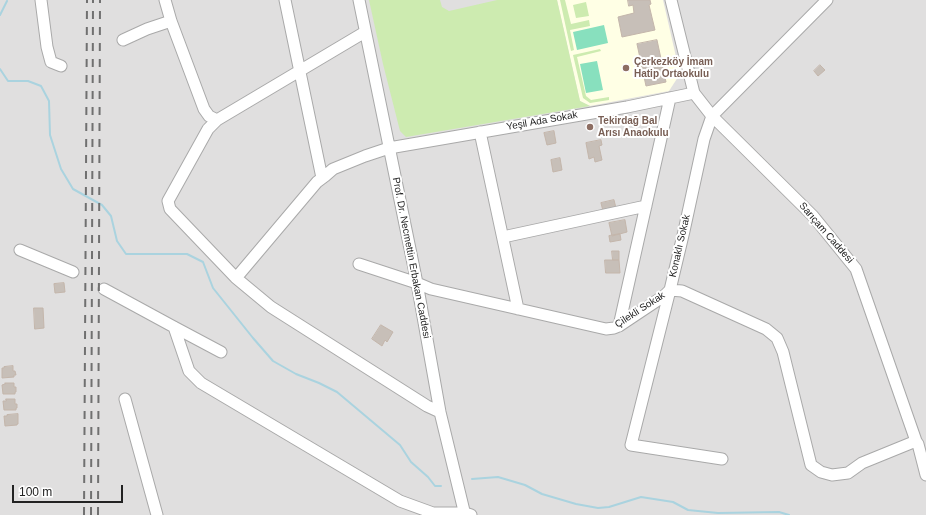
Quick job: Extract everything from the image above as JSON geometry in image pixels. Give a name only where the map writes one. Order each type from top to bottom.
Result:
[{"type":"street","points":[[41,0],[47,47],[51,62],[61,66]]},
{"type":"street","points":[[165,0],[171,21],[204,109],[209,116],[217,120]]},
{"type":"street","points":[[285,0],[322,178]]},
{"type":"street","name":"Prof. Dr. Necmettin Erbakan Caddesi","points":[[358,0],[417,283],[440,412],[458,488],[467,514]]},
{"type":"street","name":"Sarıçam Caddesi","points":[[671,0],[697,97],[712,116],[813,216],[856,269],[920,442],[926,475]]},
{"type":"street","name":"Konaklı Sokak","points":[[722,460],[631,445],[670,290],[704,139],[712,116],[826,0]]},
{"type":"street","points":[[123,40],[147,29],[171,21]]},
{"type":"street","points":[[365,32],[217,120],[208,129],[168,200],[170,209],[236,278],[270,307],[427,406],[440,412]]},
{"type":"street","points":[[697,97],[704,139]]},
{"type":"street","name":"Yeşil Ada Sokak","points":[[236,278],[317,182],[333,169],[365,156],[390,148],[627,107],[670,98],[697,97]]},
{"type":"street","points":[[619,326],[670,98]]},
{"type":"street","points":[[480,132],[518,309]]},
{"type":"street","points":[[503,237],[646,206]]},
{"type":"street","points":[[20,250],[73,272]]},
{"type":"street","name":"Çilekli Sokak","points":[[360,264],[431,289],[606,329],[619,326],[664,296],[670,290],[682,291],[766,329],[777,338],[783,352],[811,465],[821,472],[832,475],[848,473],[862,463],[920,442]]},
{"type":"street","points":[[104,289],[222,352]]},
{"type":"street","points":[[174,327],[189,371],[201,383],[400,501],[433,513],[467,514]]},
{"type":"street","points":[[125,399],[157,515]]},
{"type":"shaded area","points":[[0,0],[926,0],[926,515],[0,515]]},
{"type":"shaded area","points":[[557,0],[663,0],[680,74],[669,91],[590,106],[580,101]]},
{"type":"green space","points":[[369,0],[440,0],[442,7],[449,11],[497,0],[557,0],[580,101],[590,106],[406,137],[400,131]]},
{"type":"green space","points":[[560,0],[565,0],[571,24],[589,20],[590,26],[570,30],[574,50],[571,51]]},
{"type":"green space","points":[[586,2],[589,16],[576,18],[573,5]]},
{"type":"green space","points":[[604,25],[608,43],[577,50],[573,32]]},
{"type":"green space","points":[[600,49],[601,51],[577,57],[586,96],[591,100],[609,97],[609,100],[590,103],[583,98],[573,55]]},
{"type":"green space","points":[[597,61],[603,90],[586,93],[580,64]]},
{"type":"building","points":[[628,0],[650,0],[651,4],[649,5],[655,30],[622,37],[618,17],[634,13],[633,5],[629,6]]},
{"type":"building","points":[[657,40],[666,82],[646,86],[637,44]]},
{"type":"building","points":[[820,65],[825,70],[818,76],[814,71]]},
{"type":"building","points":[[554,131],[556,143],[547,145],[544,133]]},
{"type":"building","points":[[601,140],[602,145],[599,146],[602,160],[595,162],[594,157],[589,159],[586,143]]},
{"type":"building","points":[[560,158],[562,170],[553,172],[551,160]]},
{"type":"building","points":[[614,200],[616,208],[603,211],[601,203]]},
{"type":"building","points":[[625,220],[627,232],[612,236],[609,223]]},
{"type":"building","points":[[620,234],[621,240],[610,242],[609,236]]},
{"type":"building","points":[[612,251],[619,251],[619,260],[613,260]]},
{"type":"building","points":[[605,260],[619,260],[620,273],[606,273]]},
{"type":"building","points":[[64,283],[65,292],[55,293],[54,284]]},
{"type":"building","points":[[34,308],[43,308],[44,328],[35,329]]},
{"type":"building","points":[[381,325],[393,332],[387,342],[385,340],[382,346],[372,339]]},
{"type":"building","points":[[13,366],[13,371],[15,371],[16,375],[14,375],[14,377],[2,378],[2,368]]},
{"type":"building","points":[[5,383],[14,383],[14,387],[16,387],[15,394],[3,394],[2,385]]},
{"type":"building","points":[[6,399],[15,399],[15,404],[17,404],[16,410],[4,410],[3,401],[6,401]]},
{"type":"building","points":[[18,414],[17,425],[5,426],[4,416]]},
{"type":"waterway","points":[[0,15],[7,1]]},
{"type":"waterway","points":[[0,69],[8,81],[28,81],[41,86],[49,101],[50,135],[61,169],[73,189],[102,205],[111,216],[117,241],[126,254],[187,254],[203,262],[213,288],[273,361],[296,374],[337,392],[400,445],[411,462],[428,477],[435,486],[441,486]]},
{"type":"waterway","points":[[472,479],[498,477],[525,485],[542,494],[576,504],[598,508],[609,507],[641,497],[673,502],[688,510],[718,513],[779,512],[789,515]]},
{"type":"railway","points":[[84,515],[87,0]]},
{"type":"railway","points":[[91,515],[93,0]]},
{"type":"railway","points":[[98,515],[100,0]]},
{"type":"place","name":"Çerkezköy İmam Hatip Ortaokulu","points":[[626,68]]},
{"type":"place","name":"Tekirdağ Bal Arısı Anaokulu","points":[[590,127]]}]
